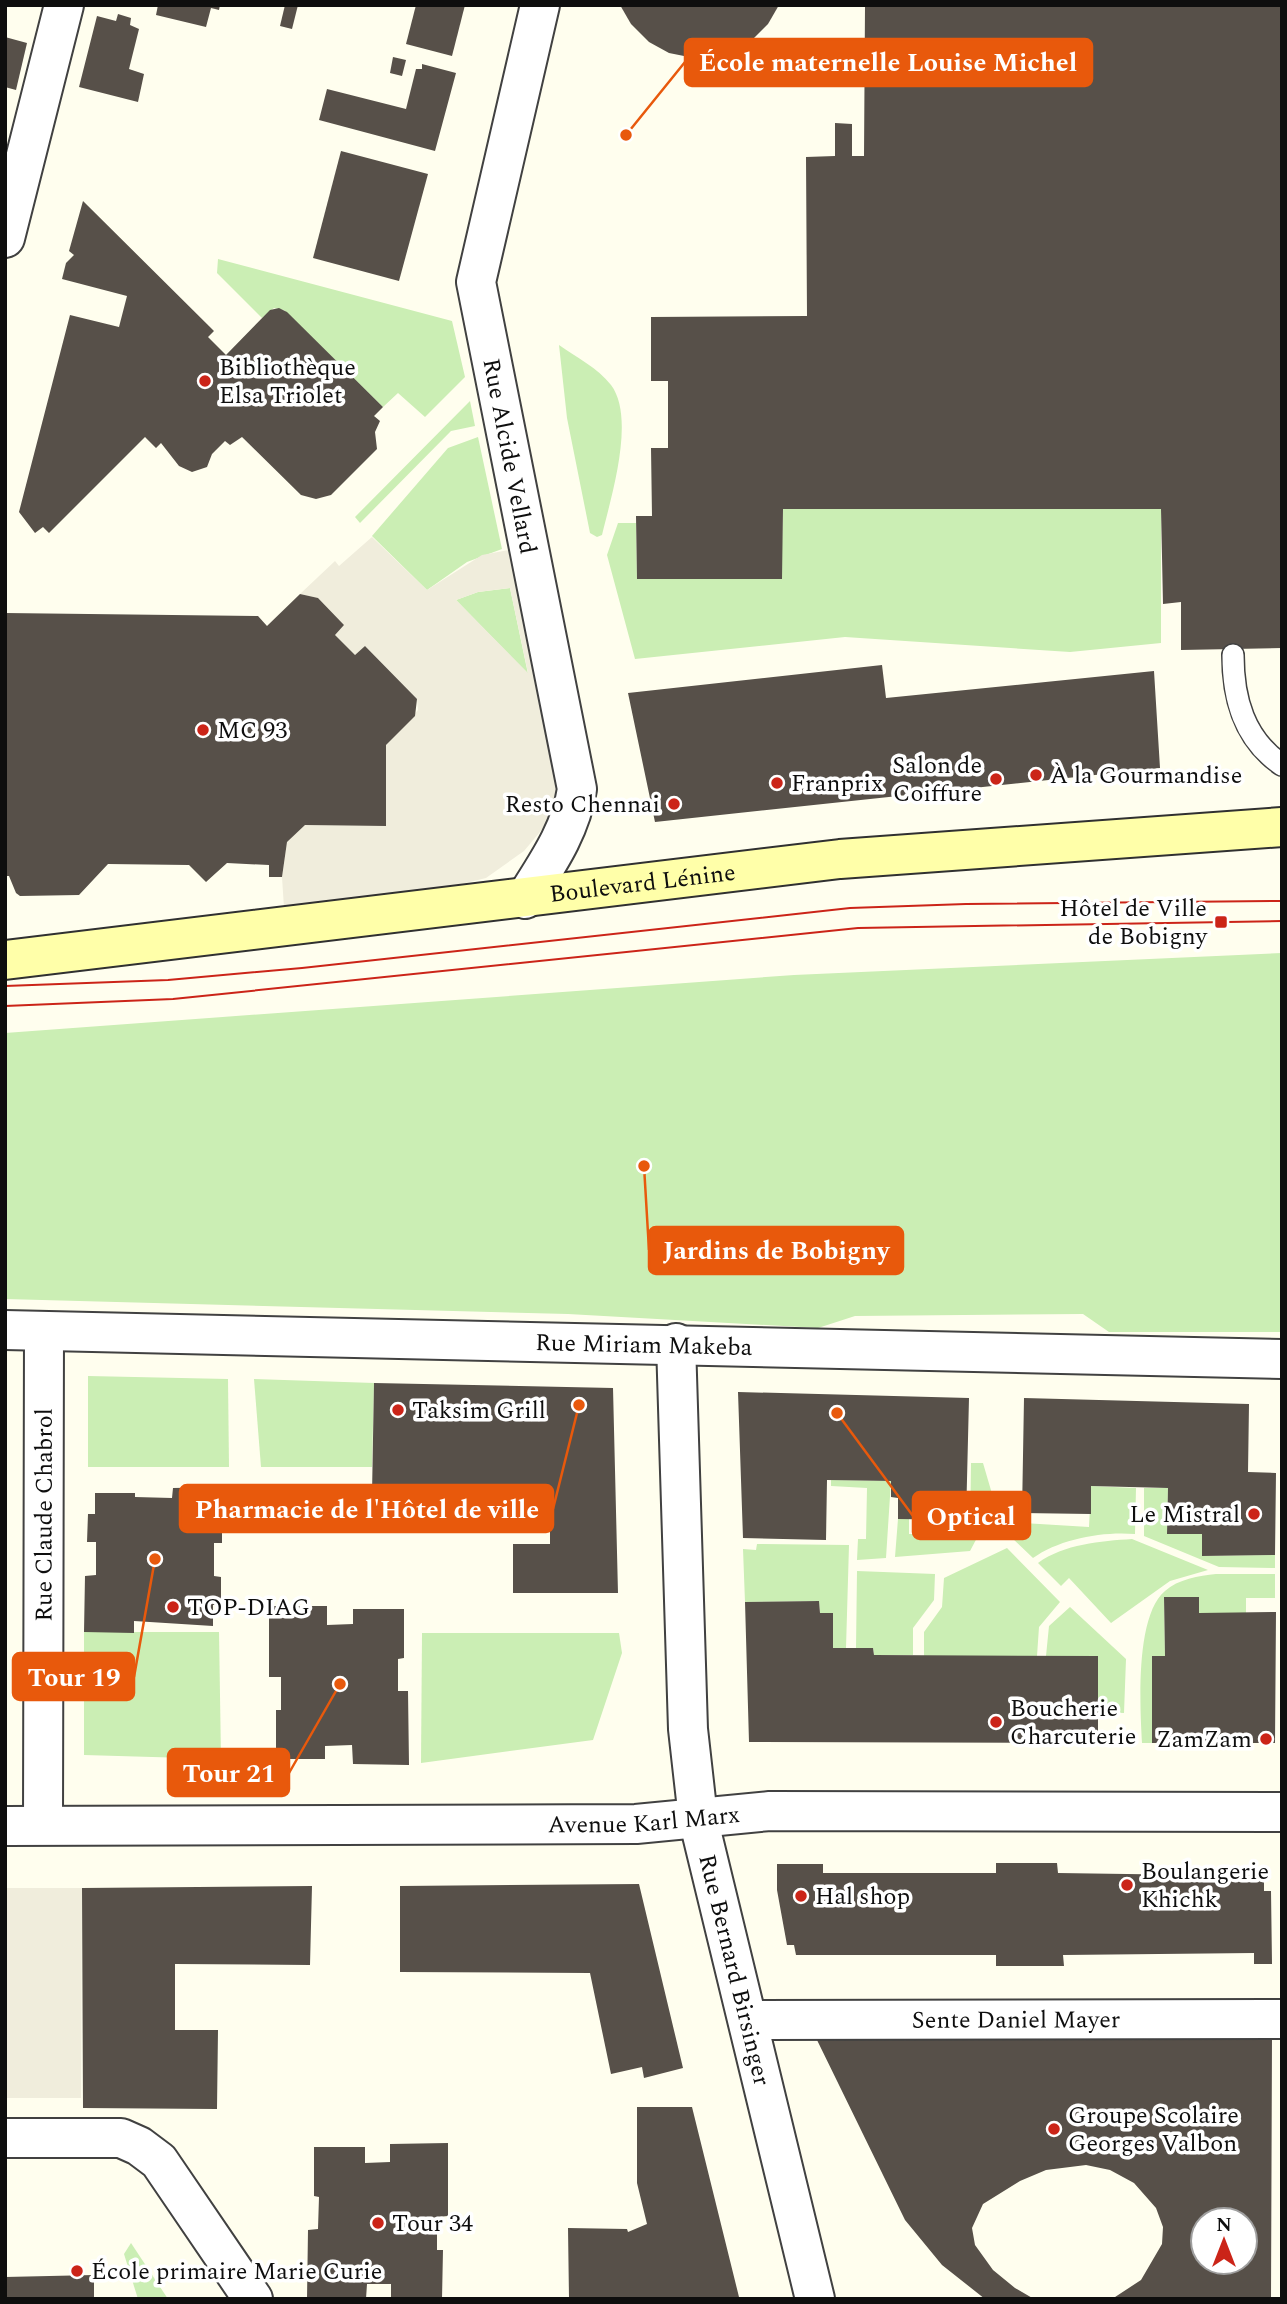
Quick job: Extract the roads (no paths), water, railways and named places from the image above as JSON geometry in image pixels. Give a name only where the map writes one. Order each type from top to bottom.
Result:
[{"type":"street","points":[[5,239],[64,5]]},
{"type":"street","name":"Rue Alcide Vellard","points":[[526,899],[561,841],[574,809],[577,789],[475,282],[540,5]]},
{"type":"street","name":"Boulevard Lénine","points":[[5,960],[840,859],[1282,827]]},
{"type":"street","name":"Rue Miriam Makeba","points":[[5,1329],[1282,1359]]},
{"type":"street","name":"Rue Claude Chabrol","points":[[43,1825],[44,1331]]},
{"type":"street","name":"Rue Bernard Birsinger","points":[[676,1343],[688,1729],[698,1818],[815,2299]]},
{"type":"street","name":"Avenue Karl Marx","points":[[5,1826],[636,1824],[770,1811],[1282,1812]]},
{"type":"street","name":"Sente Daniel Mayer","points":[[748,2020],[1282,2019]]},
{"type":"street","points":[[5,2138],[121,2138],[139,2146],[159,2161],[253,2299]]},
{"type":"lane","points":[[1233,655],[1233,683],[1241,713],[1252,737],[1282,765]]},
{"type":"tram line","points":[[5,986],[168,980],[302,968],[850,908],[966,904],[1282,901]]},
{"type":"tram line","points":[[5,1006],[173,999],[858,928],[1282,921]]},
{"type":"place","name":"École maternelle Louise Michel","points":[[626,135]]},
{"type":"place","name":"Bibliothèque Elsa Triolet","points":[[205,381]]},
{"type":"place","name":"MC 93","points":[[203,730]]},
{"type":"place","name":"À la Gourmandise","points":[[1036,775]]},
{"type":"place","name":"Salon de Coiffure","points":[[996,779]]},
{"type":"place","name":"Franprix","points":[[777,783]]},
{"type":"place","name":"Resto Chennai","points":[[674,804]]},
{"type":"place","name":"Hôtel de Ville de Bobigny","points":[[1221,922]]},
{"type":"place","name":"Jardins de Bobigny","points":[[644,1166]]},
{"type":"place","name":"Pharmacie de l'Hôtel de ville","points":[[579,1405]]},
{"type":"place","name":"Taksim Grill","points":[[398,1410]]},
{"type":"place","name":"Optical","points":[[837,1413]]},
{"type":"place","name":"Le Mistral","points":[[1254,1514]]},
{"type":"place","name":"Tour 19","points":[[155,1559]]},
{"type":"place","name":"TOP-DIAG","points":[[173,1607]]},
{"type":"place","name":"Tour 21","points":[[340,1684]]},
{"type":"place","name":"Boucherie Charcuterie","points":[[996,1722]]},
{"type":"place","name":"ZamZam","points":[[1266,1739]]},
{"type":"place","name":"Boulangerie Khichk","points":[[1127,1885]]},
{"type":"place","name":"Hal shop","points":[[801,1896]]},
{"type":"place","name":"Groupe Scolaire Georges Valbon","points":[[1054,2129]]},
{"type":"place","name":"Tour 34","points":[[378,2223]]},
{"type":"place","name":"École primaire Marie Curie","points":[[77,2271]]}]
